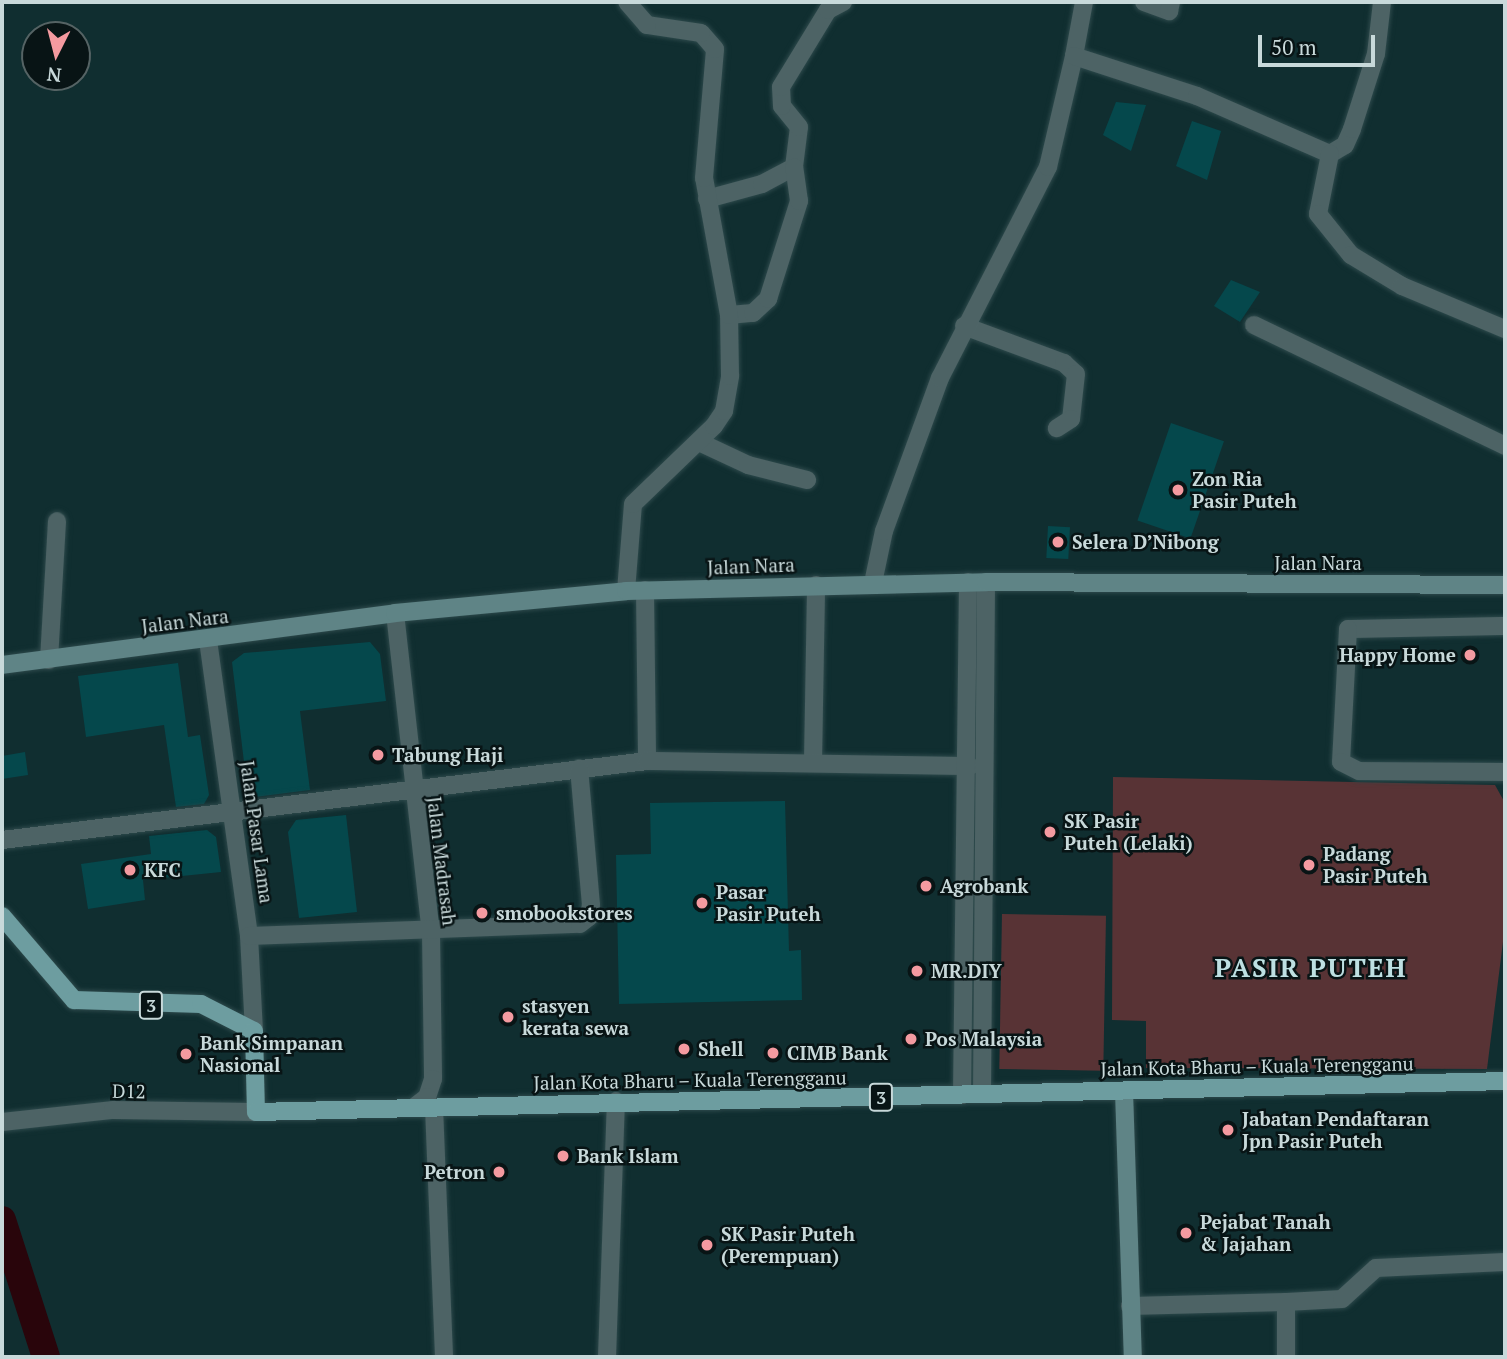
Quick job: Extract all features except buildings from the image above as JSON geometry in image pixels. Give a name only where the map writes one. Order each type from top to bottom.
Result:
[{"type":"main road","name":"Jalan Nara","points":[[2,665],[208,640],[395,613],[626,591],[977,582],[1505,585]]},
{"type":"main road","name":"3","points":[[2,916],[74,1000],[201,1004],[254,1031]]},
{"type":"main road","points":[[254,1031],[256,1112]]},
{"type":"main road","name":"Jalan Kota Bharu – Kuala Terengganu","points":[[256,1112],[617,1101],[1505,1082]]},
{"type":"main road","points":[[1124,1091],[1133,1357]]},
{"type":"street","points":[[626,591],[633,504],[699,442],[724,411],[729,315],[707,199],[704,160],[715,50],[701,33],[647,25],[627,2]]},
{"type":"street","points":[[729,315],[753,313],[768,299],[799,201],[794,167],[799,127],[782,106],[781,87],[828,10],[843,2]]},
{"type":"street","points":[[873,583],[884,531],[964,326],[1048,167],[1084,2]]},
{"type":"street","points":[[1144,2],[1169,11],[1171,2]]},
{"type":"street","points":[[1382,2],[1376,54],[1345,145],[1330,154],[1318,214],[1351,255],[1402,286],[1505,329]]},
{"type":"street","points":[[1074,56],[1197,96],[1330,154]]},
{"type":"street","points":[[707,199],[762,184],[794,167]]},
{"type":"street","points":[[1254,325],[1505,446]]},
{"type":"street","points":[[964,326],[1064,363],[1076,374],[1071,419],[1057,428]]},
{"type":"street","points":[[699,442],[748,465],[807,480]]},
{"type":"street","points":[[49,660],[57,520]]},
{"type":"street","points":[[962,1095],[977,582]]},
{"type":"street","points":[[977,582],[982,1094]]},
{"type":"street","points":[[813,762],[816,585]]},
{"type":"street","points":[[645,590],[648,761]]},
{"type":"street","name":"Jalan Madrasah","points":[[395,613],[412,786],[431,932],[433,1079],[427,1097],[414,1107]]},
{"type":"street","points":[[1505,626],[1348,629],[1345,768],[1505,772]]},
{"type":"street","name":"Jalan Pasar Lama","points":[[208,640],[234,812],[249,936],[254,1031]]},
{"type":"street","points":[[2,840],[234,812],[412,786],[648,761],[970,766]]},
{"type":"street","points":[[249,936],[431,932],[580,924],[590,917],[579,769]]},
{"type":"street","points":[[607,1357],[617,1101]]},
{"type":"street","points":[[434,1107],[444,1357]]},
{"type":"street","name":"D12","points":[[2,1122],[113,1110],[256,1112]]},
{"type":"street","points":[[1130,1306],[1342,1299],[1376,1268],[1505,1262]]},
{"type":"street","points":[[1286,1302],[1286,1357]]},
{"type":"shaded area","name":"Padang Pasir Puteh","points":[[1113,777],[1495,785],[1505,803],[1505,926],[1487,1069],[1146,1068],[1146,1021],[1112,1020]]},
{"type":"shaded area","points":[[1002,914],[1106,916],[1103,1071],[999,1069]]},
{"type":"waterway","points":[[2,1220],[46,1357]]},
{"type":"place","name":"Zon Ria Pasir Puteh","points":[[1178,490]]},
{"type":"place","name":"Selera D’Nibong","points":[[1058,542]]},
{"type":"place","name":"Happy Home","points":[[1470,655]]},
{"type":"place","name":"Tabung Haji","points":[[378,755]]},
{"type":"place","name":"SK Pasir Puteh (Lelaki)","points":[[1050,832]]},
{"type":"place","name":"Padang Pasir Puteh","points":[[1309,865]]},
{"type":"place","name":"KFC","points":[[130,870]]},
{"type":"place","name":"Agrobank","points":[[926,886]]},
{"type":"place","name":"Pasar Pasir Puteh","points":[[702,903]]},
{"type":"place","name":"smobookstores","points":[[482,913]]},
{"type":"place","name":"MR.DIY","points":[[917,971]]},
{"type":"place","name":"stasyen kerata sewa","points":[[508,1017]]},
{"type":"place","name":"Pos Malaysia","points":[[911,1039]]},
{"type":"place","name":"Shell","points":[[684,1049]]},
{"type":"place","name":"CIMB Bank","points":[[773,1053]]},
{"type":"place","name":"Bank Simpanan Nasional","points":[[186,1054]]},
{"type":"place","name":"Jabatan Pendaftaran Jpn Pasir Puteh","points":[[1228,1130]]},
{"type":"place","name":"Bank Islam","points":[[563,1156]]},
{"type":"place","name":"Petron","points":[[499,1172]]},
{"type":"place","name":"Pejabat Tanah & Jajahan","points":[[1186,1233]]},
{"type":"place","name":"SK Pasir Puteh (Perempuan)","points":[[707,1245]]},
{"type":"district","name":"PASIR PUTEH","points":[[1311,968]]}]
